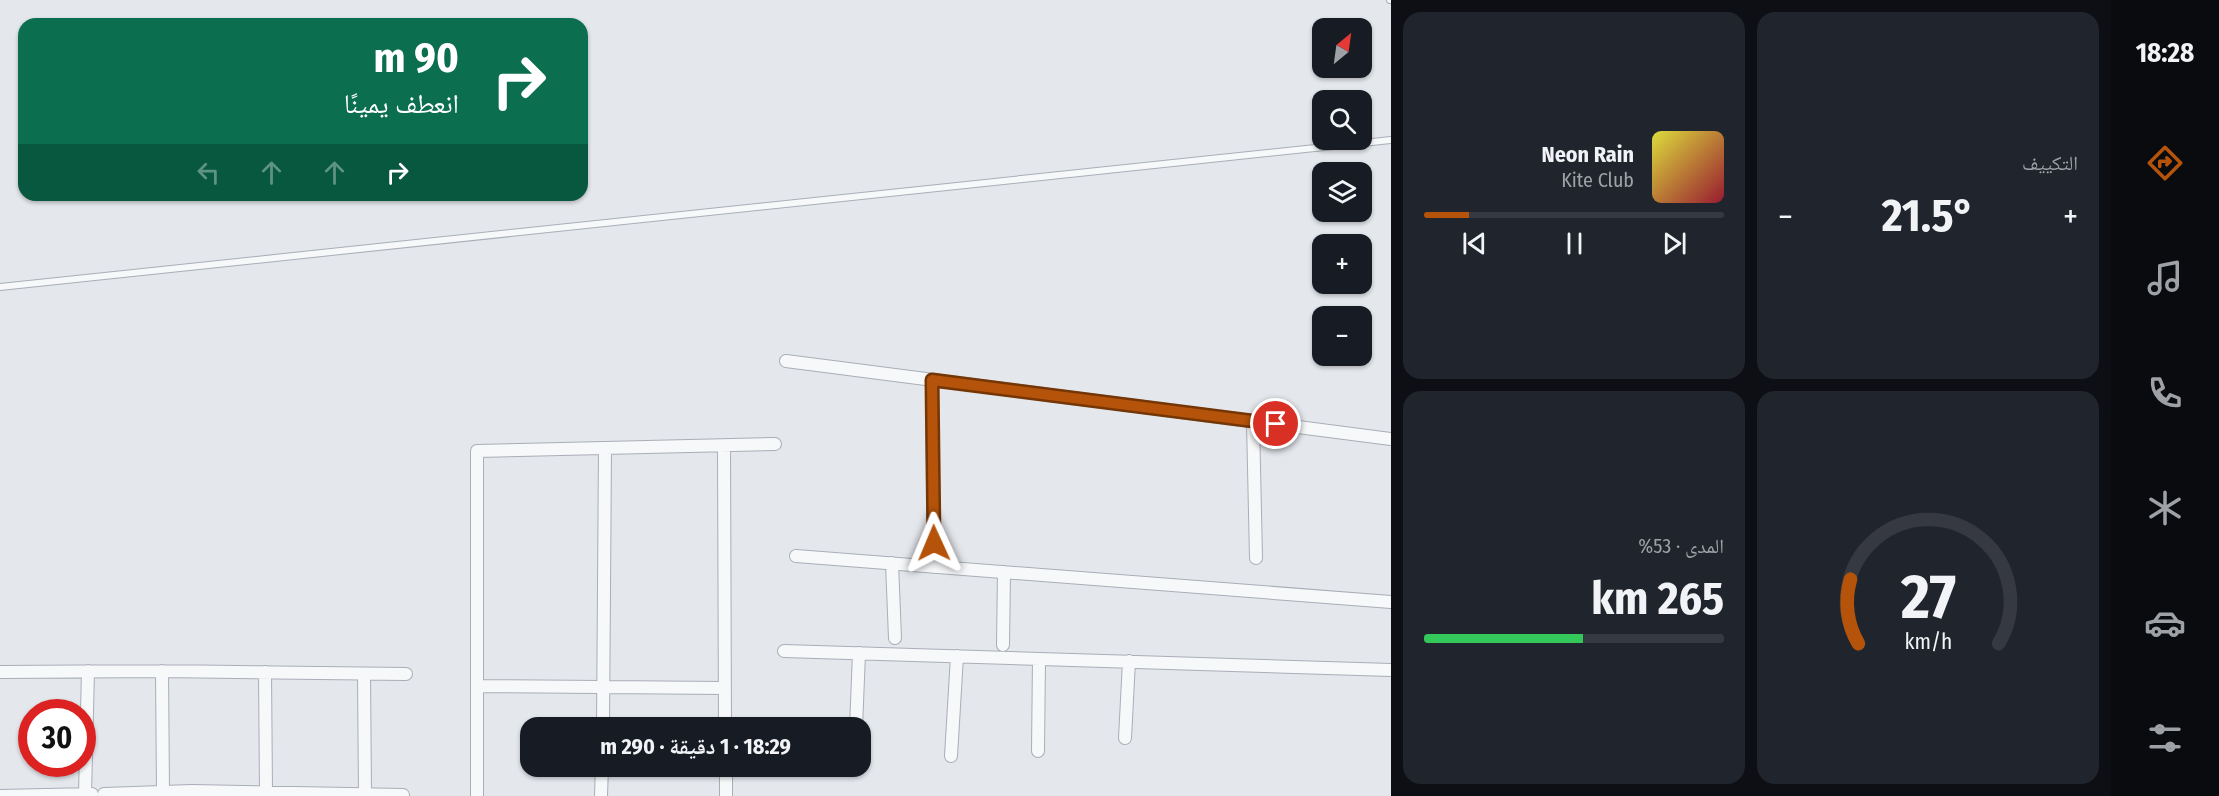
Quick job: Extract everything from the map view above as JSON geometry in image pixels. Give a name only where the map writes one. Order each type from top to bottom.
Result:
[{"type":"street","points":[[786,361],[1391,439]]},
{"type":"street","points":[[932,380],[934,567]]},
{"type":"street","points":[[1253,421],[1256,558]]},
{"type":"street","points":[[477,796],[477,451],[775,444]]},
{"type":"street","points":[[724,446],[725,717]]},
{"type":"street","points":[[603,717],[605,448]]},
{"type":"street","points":[[796,556],[1391,602]]},
{"type":"street","points":[[892,563],[895,638]]},
{"type":"street","points":[[1003,645],[1004,572]]},
{"type":"street","points":[[784,651],[1391,670]]},
{"type":"street","points":[[856,717],[859,653]]},
{"type":"street","points":[[951,756],[957,656]]},
{"type":"street","points":[[1038,751],[1039,659]]},
{"type":"street","points":[[1125,738],[1129,661]]},
{"type":"street","points":[[85,794],[88,671]]},
{"type":"street","points":[[162,671],[163,792]]},
{"type":"street","points":[[0,672],[162,671],[406,675]]},
{"type":"street","points":[[265,672],[266,792]]},
{"type":"street","points":[[364,674],[365,794]]},
{"type":"street","points":[[477,686],[725,688]]},
{"type":"street","points":[[601,796],[602,777]]},
{"type":"street","points":[[726,777],[726,796]]},
{"type":"street","points":[[0,796],[163,792],[404,795]]},
{"type":"lane","points":[[0,287],[1391,140]]},
{"type":"route","points":[[934,543],[932,380],[1276,424]]}]
